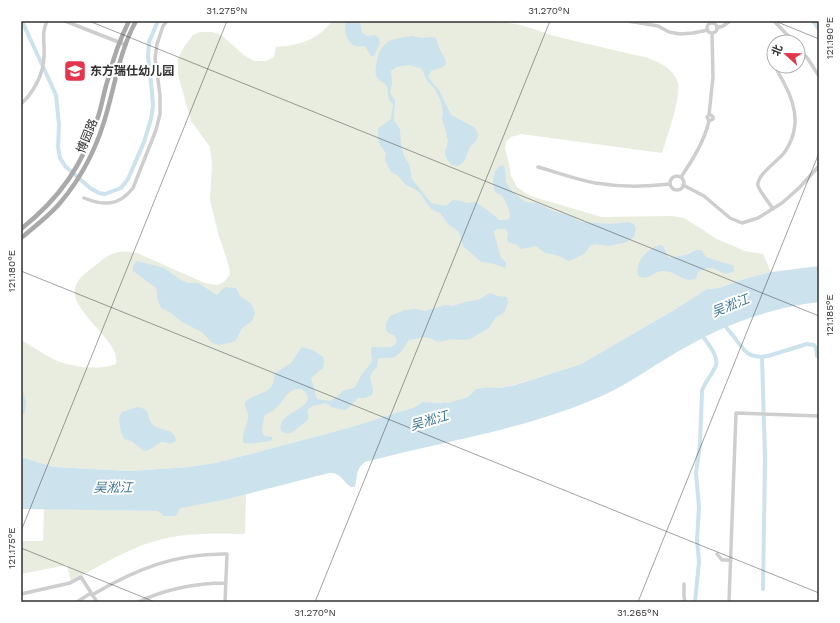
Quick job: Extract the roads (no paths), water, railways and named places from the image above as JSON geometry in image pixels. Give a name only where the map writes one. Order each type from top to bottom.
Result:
[{"type":"main road","name":"博园路","points":[[21,229],[45,209],[78,167],[94,130],[119,43],[129,21]]},
{"type":"main road","name":"博园路","points":[[21,238],[60,203],[83,170],[100,136],[126,45],[136,21]]},
{"type":"street","points":[[21,104],[32,91],[44,63],[43,31],[47,21]]},
{"type":"street","points":[[65,21],[71,22],[126,45]]},
{"type":"street","points":[[84,198],[96,203],[107,204],[118,201],[128,194],[133,188],[156,130],[160,114],[160,95],[155,58],[157,44],[163,26],[167,21]]},
{"type":"street","points":[[628,21],[658,26],[669,32],[680,34],[693,34],[708,30]]},
{"type":"street","points":[[708,30],[708,23],[723,26],[730,21]]},
{"type":"street","points":[[774,21],[786,34]]},
{"type":"street","points":[[681,177],[696,154],[704,138],[709,121],[713,118],[710,115],[712,84],[712,33],[716,31],[715,24]]},
{"type":"street","points":[[708,30],[712,33]]},
{"type":"street","points":[[806,57],[819,76]]},
{"type":"street","points":[[773,209],[759,187],[758,181],[761,176],[780,158],[789,145],[794,131],[795,118],[791,98],[779,74]]},
{"type":"street","points":[[538,166],[587,181],[610,185],[637,186],[670,184]]},
{"type":"street","points":[[683,185],[704,196],[730,218],[739,222],[745,222],[758,218],[773,209],[799,188],[819,166]]},
{"type":"street","points":[[681,177],[672,177],[670,184],[672,189],[676,190],[681,188],[683,185]]},
{"type":"street","points":[[681,177],[683,180],[683,185]]},
{"type":"street","points":[[729,602],[736,413],[819,416]]},
{"type":"street","points":[[77,602],[123,577],[170,559],[197,555],[227,554],[225,602]]},
{"type":"street","points":[[717,554],[722,560],[731,560]]},
{"type":"street","points":[[21,594],[70,583],[81,577],[97,602]]},
{"type":"street","points":[[138,602],[187,586],[209,583],[226,583]]},
{"type":"street","points":[[684,584],[685,602]]},
{"type":"water","points":[[347,21],[360,21],[362,33],[368,36],[375,35],[379,38],[380,43],[374,56],[371,56],[365,46],[355,46],[350,42],[345,31]]},
{"type":"water","points":[[412,36],[436,38],[446,64],[443,67],[431,71],[428,77],[439,90],[451,115],[474,127],[478,134],[477,140],[470,147],[463,162],[458,166],[452,165],[446,158],[445,153],[448,141],[442,118],[443,112],[441,102],[435,89],[427,81],[423,71],[420,68],[408,65],[396,67],[391,71],[392,83],[390,93],[395,100],[394,120],[400,129],[401,145],[404,156],[409,164],[412,179],[431,203],[446,206],[453,200],[466,203],[476,202],[499,220],[509,219],[510,214],[506,203],[501,195],[495,192],[493,185],[496,170],[502,165],[505,168],[506,183],[513,192],[525,202],[537,203],[553,211],[571,216],[583,222],[611,224],[628,222],[634,224],[636,229],[634,237],[627,242],[609,246],[594,244],[590,246],[584,254],[569,261],[556,255],[545,253],[536,246],[521,249],[517,245],[508,242],[508,233],[506,229],[498,229],[494,231],[494,233],[501,258],[506,262],[505,268],[491,263],[481,262],[463,246],[459,232],[449,225],[440,213],[431,209],[420,193],[406,185],[397,175],[391,172],[385,160],[386,153],[380,145],[378,139],[378,129],[391,119],[393,104],[389,99],[386,85],[376,76],[376,66],[379,53],[389,41]]},
{"type":"water","points":[[660,245],[663,246],[669,258],[686,255],[697,250],[701,250],[706,257],[734,266],[734,271],[731,273],[725,273],[708,268],[698,272],[696,279],[691,280],[664,271],[657,272],[645,278],[638,276],[638,266],[643,256],[651,249]]},
{"type":"water","points":[[137,261],[164,268],[179,279],[188,283],[198,283],[217,295],[225,287],[236,288],[240,296],[253,307],[255,313],[254,317],[251,322],[242,328],[234,342],[218,345],[211,342],[202,332],[182,322],[171,313],[161,308],[157,298],[156,288],[133,271],[133,266]]},
{"type":"water","name":"吴淞江","points":[[819,266],[819,302],[781,309],[728,326],[668,357],[614,390],[575,407],[516,426],[365,462],[358,470],[355,487],[348,485],[339,475],[329,473],[228,499],[180,508],[176,516],[164,516],[158,511],[21,509],[21,457],[54,467],[130,471],[188,467],[215,463],[348,428],[415,407],[422,402],[447,403],[468,397],[476,389],[512,386],[581,364],[707,289],[719,288],[744,279],[771,272]]},
{"type":"water","points":[[490,293],[507,297],[508,303],[504,313],[496,317],[489,328],[470,339],[465,340],[451,339],[438,342],[424,337],[409,340],[402,351],[394,357],[378,359],[377,367],[373,371],[370,379],[373,388],[372,395],[365,398],[358,398],[346,410],[333,408],[326,403],[313,406],[308,409],[308,418],[303,424],[290,433],[284,433],[281,431],[283,420],[302,406],[308,398],[306,392],[302,389],[296,389],[288,393],[273,411],[264,416],[262,432],[265,436],[272,437],[272,440],[258,443],[244,443],[243,434],[248,416],[245,402],[270,388],[273,384],[275,373],[291,363],[302,347],[313,350],[323,357],[323,368],[311,378],[317,399],[331,401],[343,391],[355,387],[362,374],[372,362],[372,347],[389,347],[395,344],[395,336],[388,333],[386,330],[386,323],[390,316],[405,310],[415,309],[425,311],[445,305],[453,306],[478,300]]},
{"type":"water","points":[[21,385],[26,401],[25,413],[21,416]]},
{"type":"water","points":[[137,407],[147,411],[153,425],[173,434],[176,441],[170,444],[162,442],[144,451],[131,441],[124,439],[121,432],[119,419],[120,415],[122,412]]},
{"type":"waterway","points":[[22,21],[56,95],[59,125],[58,147],[60,158],[65,166],[90,188],[99,193],[105,194],[121,188],[128,179],[144,142],[151,119],[153,106],[148,56],[149,42],[158,21]]},
{"type":"waterway","points":[[813,21],[819,29]]},
{"type":"waterway","name":"吴淞江","points":[[723,323],[745,351],[752,355],[762,357],[768,356],[807,344],[814,345],[817,356]]},
{"type":"waterway","points":[[695,602],[699,562],[697,540],[699,507],[696,473],[700,444],[702,391],[716,365],[714,353],[701,333]]},
{"type":"waterway","points":[[762,357],[765,458],[763,589]]},
{"type":"place","name":"东方瑞仕幼儿园","points":[[75,71]]}]
